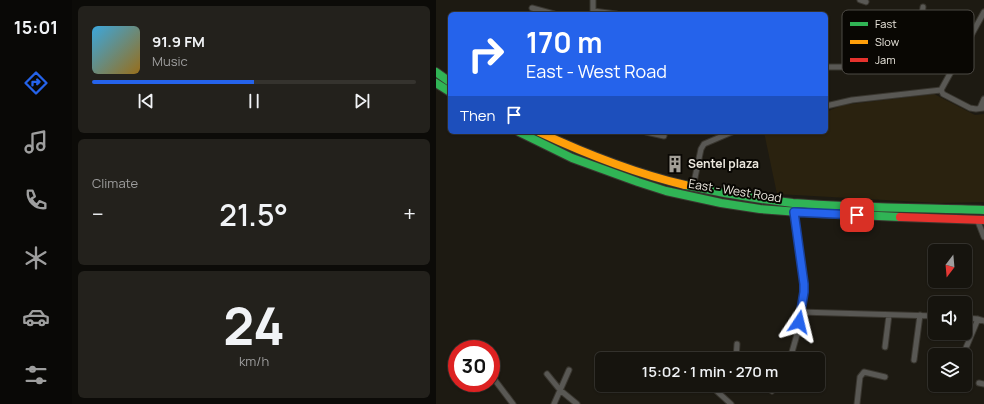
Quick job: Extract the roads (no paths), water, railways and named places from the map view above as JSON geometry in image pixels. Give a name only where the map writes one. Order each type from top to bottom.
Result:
[{"type":"main road","points":[[436,72],[448,81]]},
{"type":"main road","points":[[436,83],[448,91]]},
{"type":"main road","name":"East - West Road","points":[[523,134],[572,158],[631,180],[691,197],[754,208],[794,212],[981,220]]},
{"type":"main road","name":"East - West Road","points":[[548,134],[580,150],[671,182],[735,195],[801,204],[984,210]]},
{"type":"street","points":[[593,0],[593,12]]},
{"type":"street","points":[[860,0],[866,2]]},
{"type":"street","points":[[532,8],[547,12]]},
{"type":"street","points":[[974,30],[984,12]]},
{"type":"street","points":[[828,67],[842,67]]},
{"type":"street","points":[[941,90],[950,74]]},
{"type":"street","points":[[828,106],[852,100],[941,90]]},
{"type":"street","points":[[941,90],[943,94],[973,109],[982,108],[984,99]]},
{"type":"street","points":[[655,134],[664,136]]},
{"type":"street","points":[[694,187],[702,146],[727,134]]},
{"type":"street","points":[[792,352],[798,331],[804,292],[794,212]]},
{"type":"street","points":[[981,220],[984,237]]},
{"type":"street","points":[[800,312],[928,316]]},
{"type":"street","points":[[886,347],[889,315]]},
{"type":"street","points":[[914,360],[920,315]]},
{"type":"street","points":[[972,319],[984,321]]},
{"type":"street","points":[[966,348],[978,319]]},
{"type":"street","points":[[736,352],[737,344]]},
{"type":"street","points":[[554,404],[569,370]]},
{"type":"street","points":[[857,404],[860,377],[864,372],[885,376]]},
{"type":"street","points":[[547,374],[560,390],[577,404]]},
{"type":"street","points":[[500,387],[514,404]]},
{"type":"street","points":[[718,392],[731,404]]},
{"type":"place","name":"Sentel plaza","points":[[675,164]]}]
